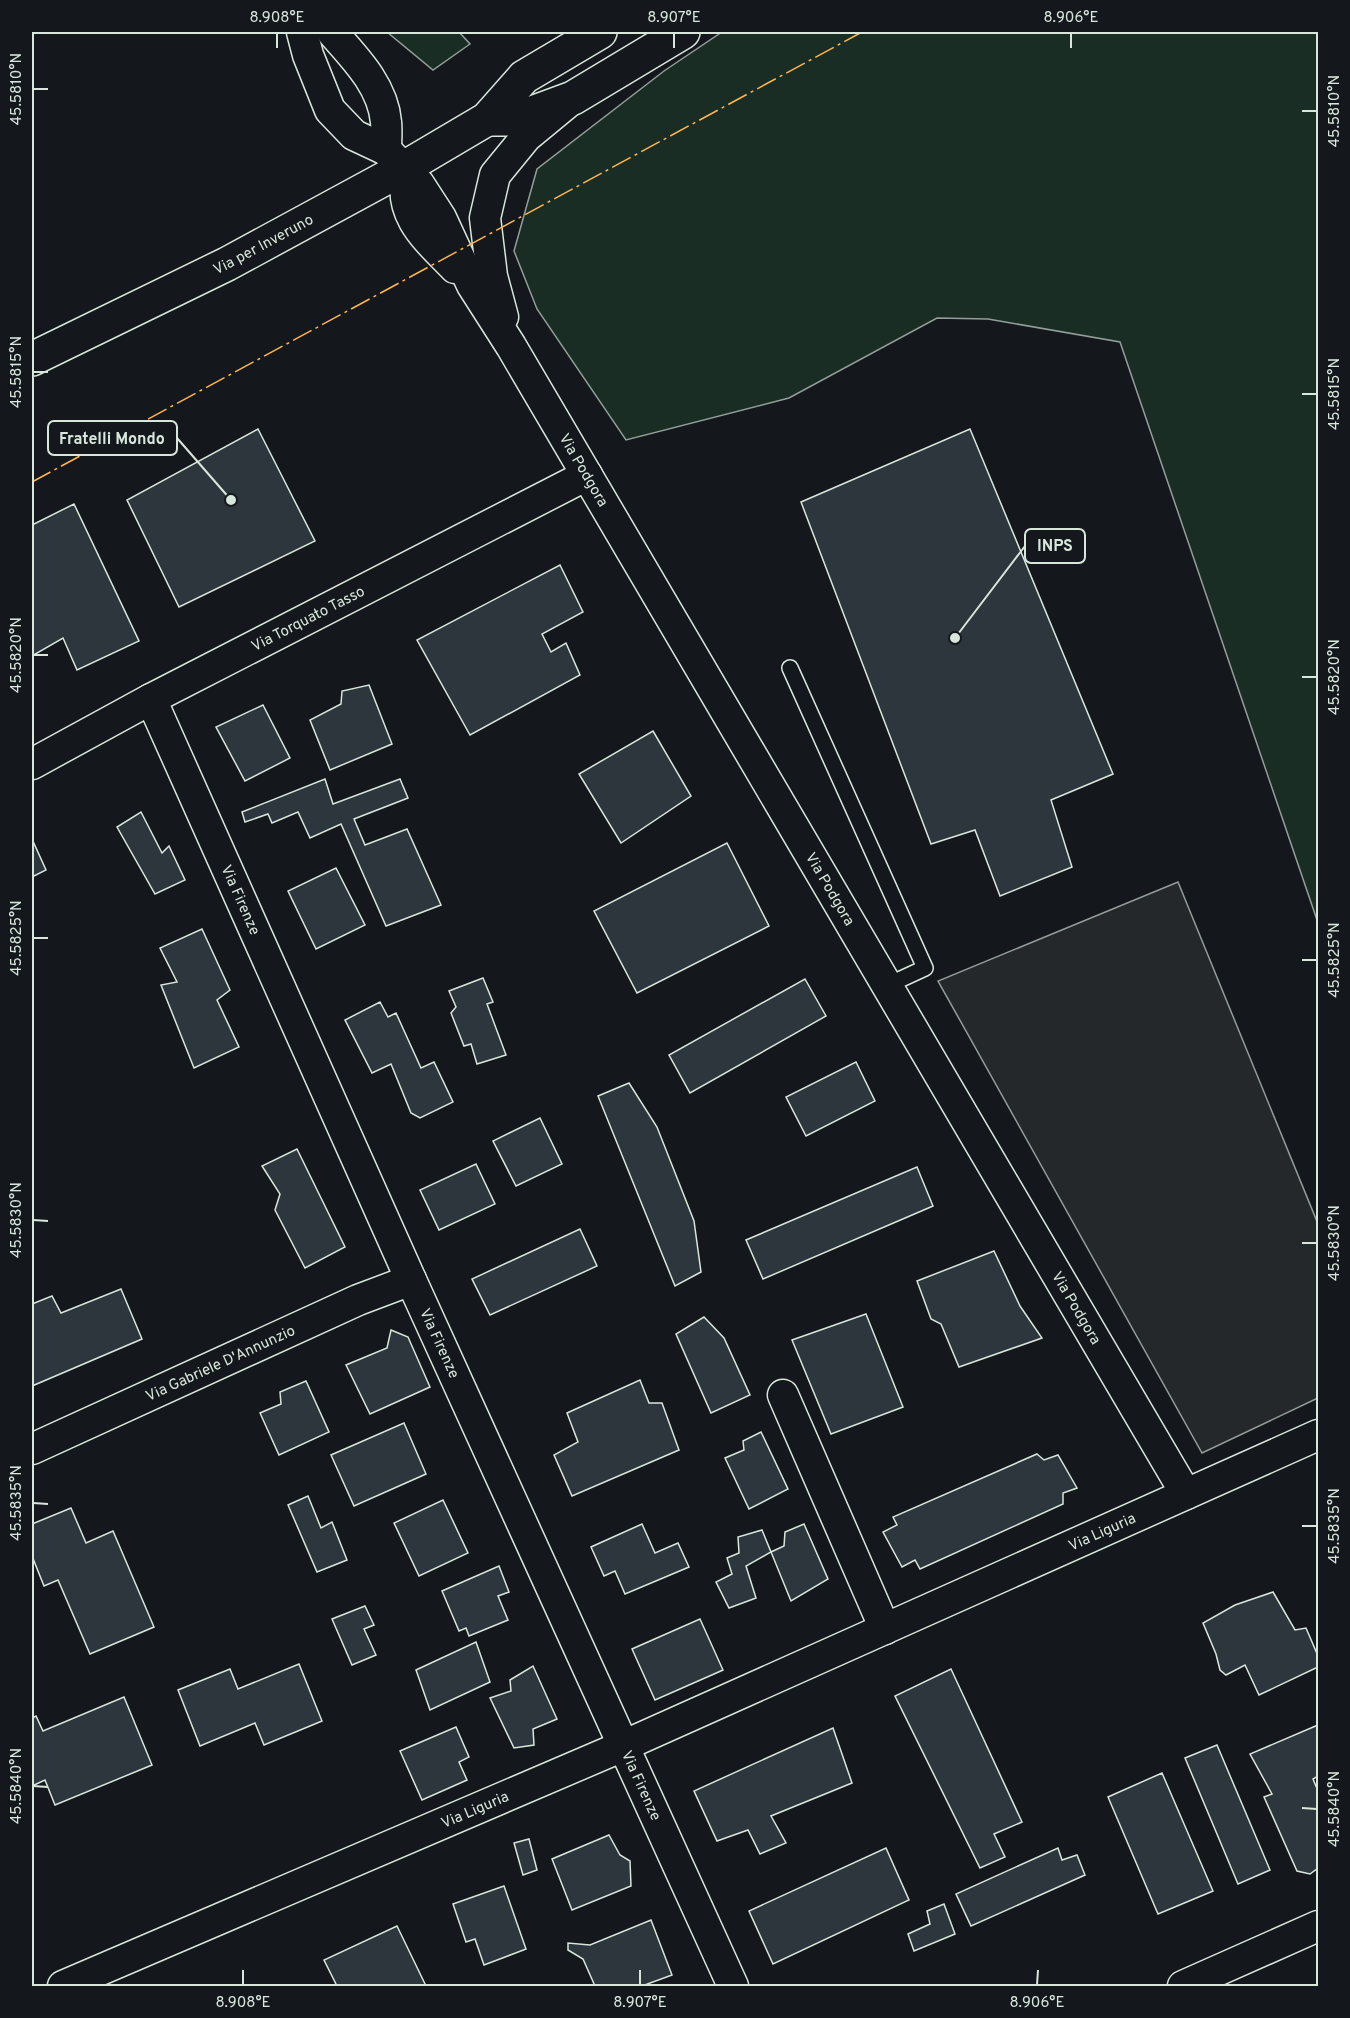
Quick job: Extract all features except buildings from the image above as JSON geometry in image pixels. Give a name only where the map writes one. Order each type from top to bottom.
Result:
[{"type":"main road","name":"Via per Inveruno","points":[[32,359],[227,264],[399,164],[487,119],[524,77],[600,32]]},
{"type":"main road","name":"Via per Inveruno","points":[[487,119],[516,119],[573,98],[683,32]]},
{"type":"street","name":"Via Podgora","points":[[302,32],[330,110],[354,135],[399,164],[419,184],[441,218],[472,285],[511,346],[1186,1494]]},
{"type":"street","points":[[333,32],[357,59],[376,88],[399,164]]},
{"type":"street","points":[[511,346],[492,276],[485,218],[495,176],[526,137],[573,98]]},
{"type":"street","name":"Via Torquato Tasso","points":[[32,764],[151,699],[587,475]]},
{"type":"street","name":"Via Firenze","points":[[151,699],[411,1280],[733,1986]]},
{"type":"street","name":"Via Gabriele D'Annunzio","points":[[32,1449],[358,1300],[411,1280]]},
{"type":"street","points":[[783,1395],[885,1629]]},
{"type":"street","name":"Via Liguria","points":[[63,1986],[623,1746],[1318,1435]]},
{"type":"street","points":[[1184,1986],[1318,1926]]},
{"type":"lane","points":[[790,668],[925,968],[886,986]]},
{"type":"green space","points":[[387,32],[459,32],[470,44],[433,70]]},
{"type":"green space","points":[[722,32],[1318,32],[1318,923],[1120,342],[988,319],[937,318],[789,398],[626,440],[537,309],[514,251],[537,169],[664,71]]},
{"type":"shaded area","points":[[1178,882],[1318,1224],[1318,1398],[1202,1453],[938,981]]},
{"type":"power","points":[[32,482],[862,32]]},
{"type":"place","name":"Fratelli Mondo","points":[[231,500]]},
{"type":"place","name":"INPS","points":[[955,638]]}]
